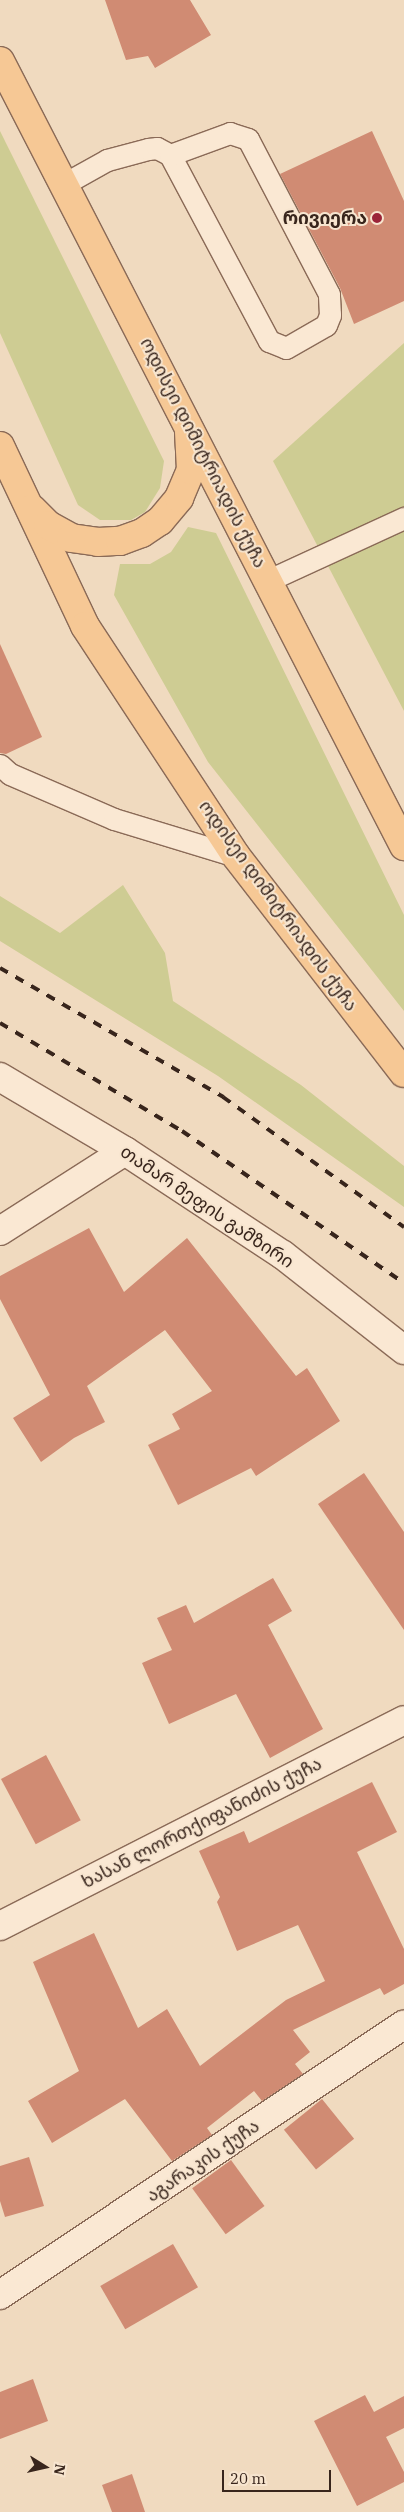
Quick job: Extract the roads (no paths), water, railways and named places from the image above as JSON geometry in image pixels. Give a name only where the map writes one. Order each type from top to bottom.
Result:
[{"type":"main road","name":"ოდისეი დიმიტრიადის ქუჩა","points":[[0,61],[184,413],[404,846]]},
{"type":"main road","points":[[18,489],[29,506],[48,525],[72,538],[98,542],[120,541],[142,533],[160,521],[179,498],[190,470],[192,440],[184,413]]},
{"type":"main road","name":"ოდისეი დიმიტრიადის ქუჩა","points":[[0,446],[18,489],[85,626],[236,856],[404,1073]]},
{"type":"street","name":"თამარ მეფის გამზირი","points":[[0,1078],[124,1151],[283,1255],[404,1350]]},
{"type":"street","points":[[0,1231],[124,1151]]},
{"type":"street","name":"ხასან ლორთქიფანიძის ქუჩა","points":[[0,1926],[404,1720]]},
{"type":"street","name":"აგარაკის ქუჩა","points":[[0,2295],[404,2025]]},
{"type":"lane","points":[[64,184],[107,160],[157,148],[170,155],[269,341],[286,348],[326,325],[330,315],[329,294],[248,138],[230,133],[170,155]]},
{"type":"lane","points":[[269,580],[404,518]]},
{"type":"lane","points":[[0,765],[10,774],[114,819],[236,856]]},
{"type":"railway","points":[[0,968],[223,1097],[404,1227]]},
{"type":"railway","points":[[0,1023],[182,1131],[404,1283]]},
{"type":"place","name":"რივიერა","points":[[377,218]]}]
